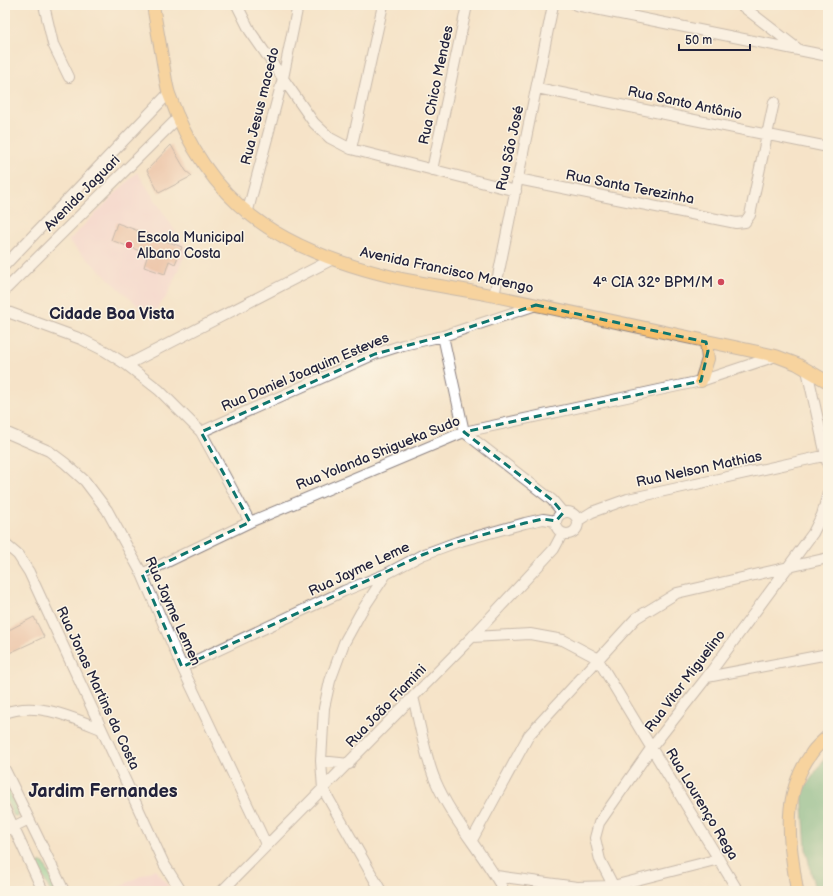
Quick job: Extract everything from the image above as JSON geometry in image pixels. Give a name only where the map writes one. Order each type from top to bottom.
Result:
[{"type":"main road","name":"Avenida Francisco Marengo","points":[[153,5],[169,93],[179,117],[208,169],[229,197],[247,214],[292,242],[331,260],[390,276],[494,296],[776,356],[797,364],[828,382]]},
{"type":"main road","points":[[701,381],[708,359],[706,342]]},
{"type":"main road","points":[[798,891],[788,825],[791,800],[797,779],[811,754],[828,736]]},
{"type":"street","points":[[44,5],[53,44],[59,60],[69,77]]},
{"type":"street","points":[[237,5],[250,31],[314,122],[330,138],[351,149],[516,191]]},
{"type":"street","name":"Rua Jesus macedo","points":[[247,214],[283,78],[298,5]]},
{"type":"street","points":[[351,149],[383,5]]},
{"type":"street","name":"Rua Chico Mendes","points":[[432,170],[467,5]]},
{"type":"street","name":"Rua São José","points":[[494,296],[553,5]]},
{"type":"street","points":[[576,5],[801,52],[828,56]]},
{"type":"street","points":[[741,5],[801,52]]},
{"type":"street","name":"Rua Santo Antônio","points":[[537,88],[828,147]]},
{"type":"street","name":"Avenida Jaguari","points":[[5,265],[169,93]]},
{"type":"street","points":[[767,134],[774,102]]},
{"type":"street","name":"Avenida Jaguari","points":[[5,290],[179,117]]},
{"type":"street","name":"Rua Santa Terezinha","points":[[518,178],[736,223],[745,222],[750,215],[767,134]]},
{"type":"street","points":[[127,365],[331,260]]},
{"type":"street","name":"Rua Daniel Joaquim Esteves","points":[[201,432],[375,354],[443,336],[536,305]]},
{"type":"street","points":[[5,311],[81,339],[127,365],[159,390],[201,432],[250,522]]},
{"type":"street","points":[[443,336],[464,432],[552,500],[563,513],[574,514],[579,520],[576,531],[570,535],[562,534],[557,528],[556,521],[563,513]]},
{"type":"street","name":"Rua Yolanda Shigueka Sudo","points":[[142,574],[250,522],[464,432],[701,381],[776,356]]},
{"type":"street","points":[[807,370],[827,458]]},
{"type":"street","name":"Rua Jayme Lemen","points":[[5,432],[49,451],[65,463],[85,481],[107,510],[142,574],[182,667],[266,844]]},
{"type":"street","name":"Rua Nelson Mathias","points":[[579,520],[592,512],[628,499],[827,458]]},
{"type":"street","name":"Rua Vitor Miguelino","points":[[614,889],[600,860],[596,846],[595,838],[599,823],[652,747],[707,677],[813,533],[822,515],[828,493]]},
{"type":"street","name":"Rua Jayme Leme","points":[[182,667],[344,591],[386,574],[422,555],[457,542],[543,519],[556,521]]},
{"type":"street","name":"Rua João Fiamini","points":[[222,891],[266,844],[349,764],[472,638],[554,549],[562,534]]},
{"type":"street","name":"Rua Jonas Martins da Costa","points":[[5,544],[18,555],[29,572],[164,864],[181,891]]},
{"type":"street","points":[[472,840],[529,735],[636,618],[677,593],[828,558]]},
{"type":"street","points":[[381,891],[323,789],[321,761],[324,708],[330,681],[344,644],[361,612],[386,574]]},
{"type":"street","points":[[472,638],[530,634],[563,640],[598,658]]},
{"type":"street","points":[[707,677],[828,654]]},
{"type":"street","name":"Rua Lourenço Rega","points":[[598,658],[738,891]]},
{"type":"street","points":[[413,697],[428,759],[435,780],[447,803],[496,876],[504,891]]},
{"type":"street","points":[[5,713],[18,708],[36,709],[62,714],[101,729]]},
{"type":"street","points":[[321,761],[349,764]]},
{"type":"street","points":[[5,770],[64,891]]},
{"type":"street","points":[[5,809],[9,829],[43,891]]},
{"type":"street","points":[[9,829],[29,819]]},
{"type":"street","points":[[496,876],[614,889],[719,859]]},
{"type":"highlighted area","points":[[536,305],[706,342],[708,351],[701,381],[464,432],[552,500],[563,513],[556,521],[543,519],[525,523],[457,542],[422,555],[182,667],[142,574],[250,522],[201,432],[375,354],[443,336]]},
{"type":"shaded area","name":"Escola Municipal Albano Costa","points":[[137,172],[187,249],[167,296],[150,317],[68,241]]},
{"type":"shaded area","points":[[155,869],[172,891],[110,891]]},
{"type":"green space","points":[[828,757],[828,891],[815,891],[806,849],[802,792],[824,759]]},
{"type":"green space","points":[[5,782],[19,813],[17,817],[14,816],[5,798]]},
{"type":"green space","points":[[39,863],[44,863],[57,891],[50,891],[38,866]]},
{"type":"building","points":[[171,145],[186,171],[192,176],[159,193],[147,170]]},
{"type":"building","points":[[117,223],[182,247],[175,264],[169,261],[165,274],[144,267],[148,254],[111,240]]},
{"type":"building","points":[[34,617],[44,637],[5,655],[5,632]]},
{"type":"place","name":"Escola Municipal Albano Costa","points":[[129,245]]},
{"type":"place","name":"4ª CIA 32º BPM/M","points":[[721,282]]},
{"type":"district","name":"Cidade Boa Vista","points":[[112,314]]},
{"type":"district","name":"Jardim Fernandes","points":[[103,791]]}]
